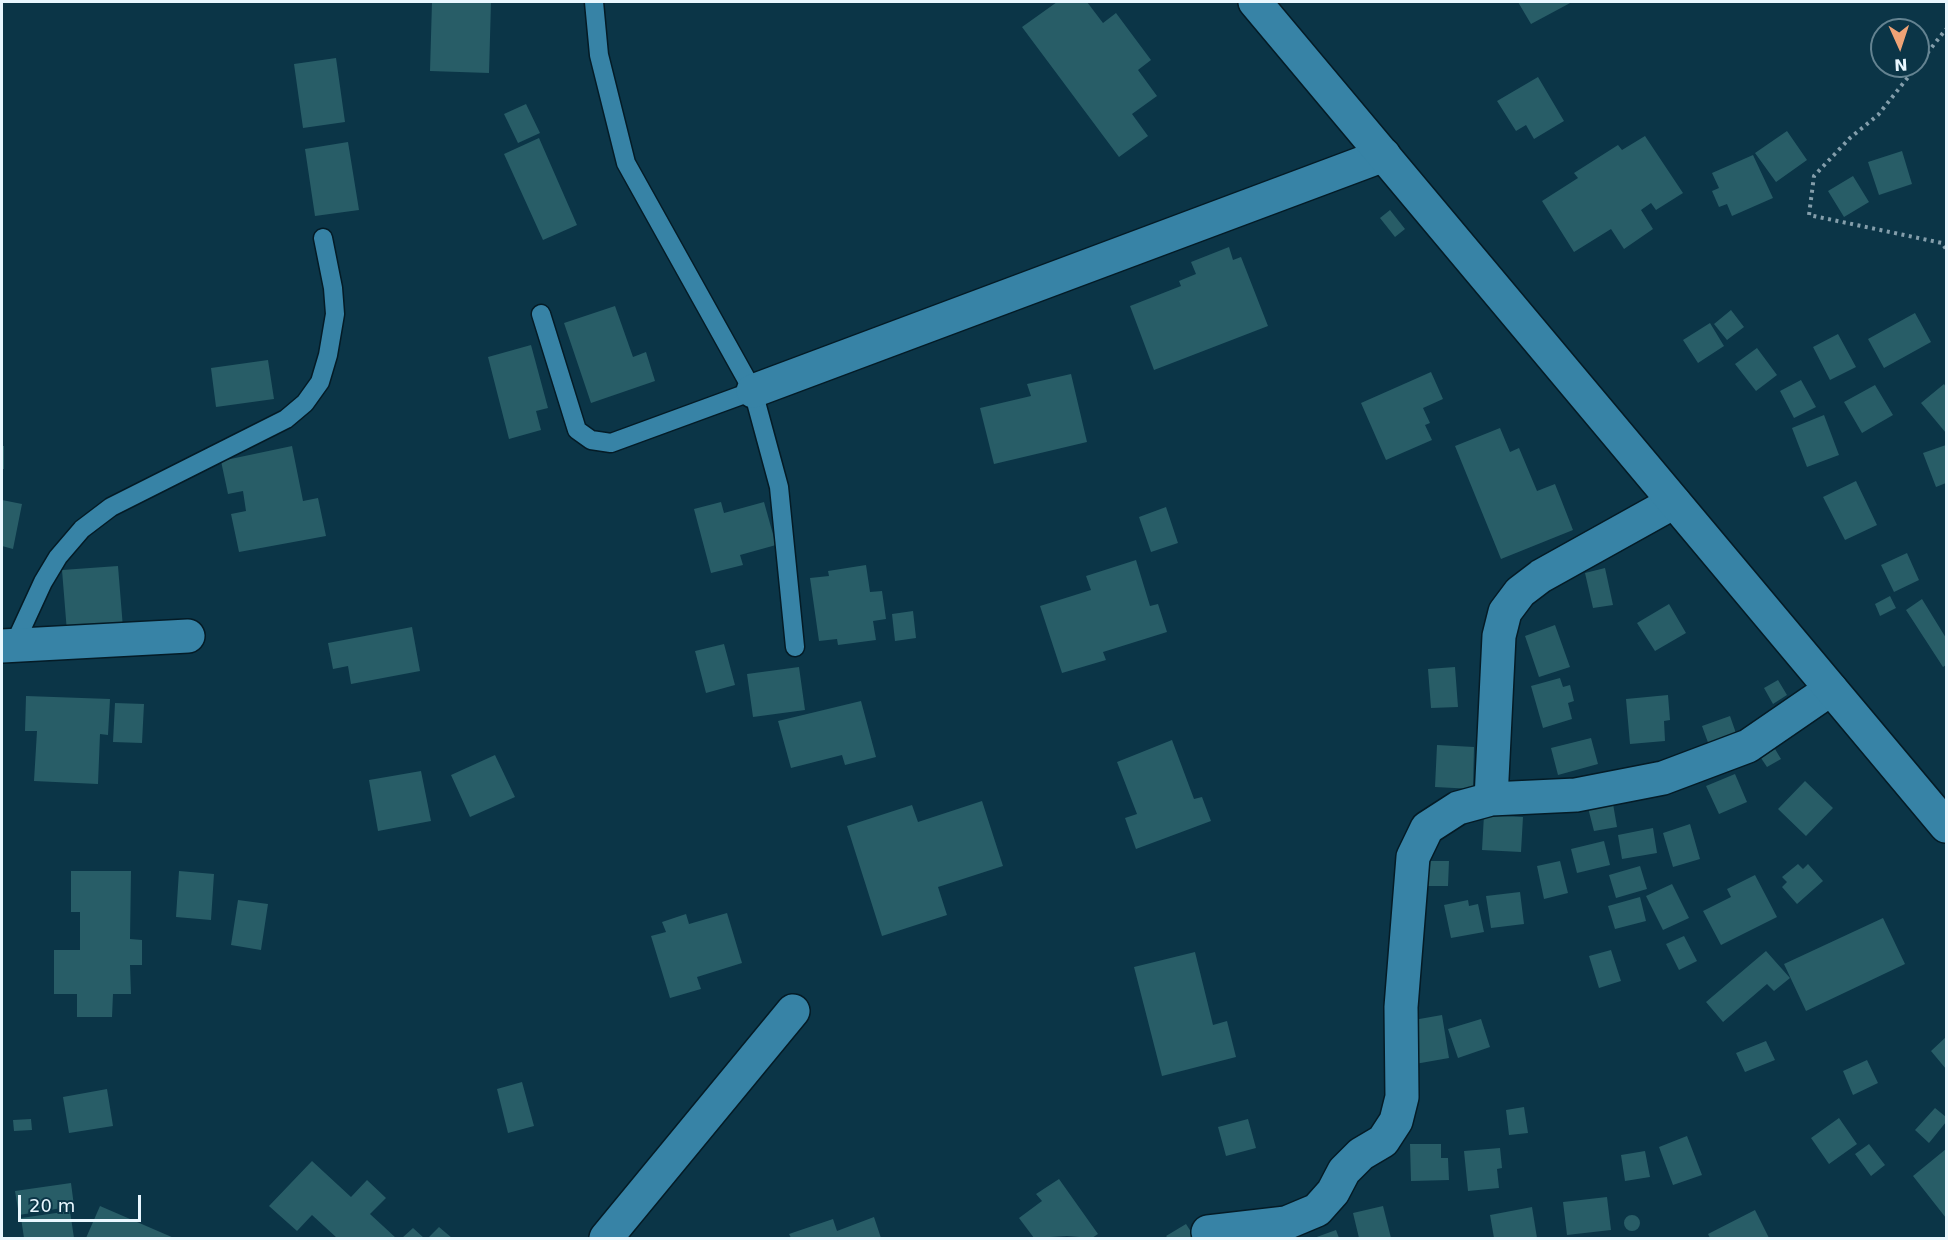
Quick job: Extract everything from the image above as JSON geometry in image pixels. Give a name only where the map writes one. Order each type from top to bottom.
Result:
[{"type":"street","points":[[1255,2],[1947,826]]},
{"type":"street","points":[[753,391],[1384,155]]},
{"type":"street","points":[[1491,799],[1499,636],[1505,612],[1520,592],[1541,576],[1674,502]]},
{"type":"street","points":[[8,645],[188,636]]},
{"type":"street","points":[[1208,1232],[1286,1223],[1317,1209],[1333,1192],[1344,1171],[1361,1154],[1383,1141],[1396,1121],[1402,1097],[1401,1007],[1413,857],[1428,828],[1458,808],[1491,799],[1576,795],[1663,778],[1748,746],[1831,689]]},
{"type":"street","points":[[606,1239],[793,1011]]},
{"type":"lane","points":[[594,2],[599,55],[626,163],[753,391],[780,487],[795,647]]},
{"type":"lane","points":[[8,645],[58,557],[82,529],[111,507],[286,419],[305,403],[320,382],[328,355],[335,314],[333,288],[323,238]]},
{"type":"lane","points":[[541,314],[577,430],[591,440],[611,443],[753,391]]},
{"type":"path","points":[[1930,51],[1947,29]]},
{"type":"path","points":[[1908,78],[1878,115],[1850,138],[1814,176],[1809,215],[1942,243],[1947,249]]},
{"type":"building","points":[[432,2],[491,2],[489,73],[430,71]]},
{"type":"building","points":[[1057,2],[1087,2],[1103,23],[1116,13],[1151,60],[1138,70],[1157,96],[1132,114],[1148,136],[1119,157],[1022,27]]},
{"type":"building","points":[[1518,2],[1572,2],[1531,24]]},
{"type":"building","points":[[336,58],[345,122],[303,128],[294,64]]},
{"type":"building","points":[[1538,77],[1564,121],[1534,139],[1526,125],[1516,131],[1497,101]]},
{"type":"building","points":[[526,104],[540,133],[518,143],[504,114]]},
{"type":"building","points":[[1787,131],[1807,160],[1776,182],[1755,153]]},
{"type":"building","points":[[1645,136],[1683,193],[1656,210],[1651,203],[1641,210],[1653,229],[1624,249],[1611,229],[1574,252],[1542,201],[1578,178],[1574,173],[1618,145],[1622,150]]},
{"type":"building","points":[[539,138],[577,225],[543,240],[504,154]]},
{"type":"building","points":[[348,142],[359,210],[315,216],[305,149]]},
{"type":"building","points":[[1902,151],[1912,184],[1879,195],[1868,162]]},
{"type":"building","points":[[1753,155],[1773,198],[1732,216],[1727,204],[1719,207],[1712,191],[1719,188],[1712,173]]},
{"type":"building","points":[[1853,176],[1869,202],[1844,217],[1828,191]]},
{"type":"building","points":[[1390,210],[1405,229],[1395,237],[1380,218]]},
{"type":"building","points":[[1229,247],[1233,260],[1241,257],[1268,326],[1154,370],[1130,306],[1181,286],[1179,281],[1196,274],[1191,262]]},
{"type":"building","points":[[615,306],[633,357],[646,352],[655,381],[591,403],[564,323]]},
{"type":"building","points":[[1731,310],[1744,327],[1727,340],[1714,324]]},
{"type":"building","points":[[1915,313],[1931,342],[1884,368],[1868,339]]},
{"type":"building","points":[[1710,323],[1724,346],[1698,363],[1683,340]]},
{"type":"building","points":[[1838,334],[1856,367],[1830,380],[1813,347]]},
{"type":"building","points":[[531,345],[548,408],[536,411],[541,430],[509,439],[488,357]]},
{"type":"building","points":[[1757,348],[1777,375],[1756,391],[1735,364]]},
{"type":"building","points":[[268,360],[274,399],[216,407],[211,368]]},
{"type":"building","points":[[1431,372],[1443,399],[1423,408],[1430,423],[1425,425],[1432,440],[1386,460],[1361,403]]},
{"type":"building","points":[[1071,374],[1087,442],[994,464],[980,408],[1031,396],[1027,384]]},
{"type":"building","points":[[1801,380],[1816,407],[1794,418],[1780,391]]},
{"type":"building","points":[[1944,384],[1946,387],[1946,433],[1921,403]]},
{"type":"building","points":[[1875,385],[1893,415],[1862,433],[1844,402]]},
{"type":"building","points":[[1824,415],[1839,455],[1807,467],[1792,428]]},
{"type":"building","points":[[1500,428],[1510,452],[1519,448],[1537,491],[1555,484],[1573,530],[1501,559],[1455,446]]},
{"type":"building","points":[[1946,445],[1946,483],[1936,487],[1923,453]]},
{"type":"building","points":[[2,446],[4,446],[4,469],[2,469]]},
{"type":"building","points":[[292,446],[303,501],[318,498],[326,536],[239,552],[231,514],[246,511],[243,491],[228,494],[221,461]]},
{"type":"building","points":[[1856,481],[1877,525],[1845,540],[1823,497]]},
{"type":"building","points":[[2,500],[22,504],[13,549],[2,546]]},
{"type":"building","points":[[721,502],[724,513],[764,502],[776,545],[740,555],[743,565],[711,573],[694,509]]},
{"type":"building","points":[[1166,507],[1178,543],[1151,552],[1139,517]]},
{"type":"building","points":[[1907,553],[1919,580],[1894,592],[1881,565]]},
{"type":"building","points":[[1136,560],[1150,606],[1158,604],[1167,632],[1103,652],[1106,660],[1062,673],[1040,606],[1091,590],[1086,576]]},
{"type":"building","points":[[866,565],[870,592],[882,591],[886,619],[873,621],[876,640],[838,645],[837,639],[819,641],[810,578],[829,576],[828,571]]},
{"type":"building","points":[[118,566],[123,628],[67,632],[62,570]]},
{"type":"building","points":[[1605,568],[1613,605],[1593,608],[1585,573]]},
{"type":"building","points":[[1890,596],[1896,608],[1880,616],[1875,604]]},
{"type":"building","points":[[1922,599],[1946,638],[1946,665],[1943,667],[1906,610]]},
{"type":"building","points":[[1669,604],[1686,633],[1655,651],[1637,623]]},
{"type":"building","points":[[913,611],[916,638],[895,641],[892,614]]},
{"type":"building","points":[[1555,625],[1570,667],[1539,677],[1525,636]]},
{"type":"building","points":[[412,627],[420,671],[351,684],[348,666],[333,669],[328,643]]},
{"type":"building","points":[[724,644],[735,685],[706,693],[695,651]]},
{"type":"building","points":[[799,667],[805,710],[753,717],[747,674]]},
{"type":"building","points":[[1455,667],[1458,707],[1431,708],[1428,669]]},
{"type":"building","points":[[1560,678],[1563,687],[1570,685],[1574,701],[1568,703],[1572,719],[1543,728],[1531,686]]},
{"type":"building","points":[[1778,680],[1787,695],[1773,704],[1764,688]]},
{"type":"building","points":[[1668,695],[1670,720],[1664,721],[1665,741],[1630,744],[1626,699]]},
{"type":"building","points":[[26,696],[110,699],[108,735],[100,734],[98,784],[34,781],[37,731],[25,731]]},
{"type":"building","points":[[861,701],[876,757],[845,765],[842,755],[791,768],[778,721]]},
{"type":"building","points":[[115,703],[144,704],[142,743],[113,742]]},
{"type":"building","points":[[1730,716],[1738,739],[1710,748],[1702,726]]},
{"type":"building","points":[[1591,738],[1598,764],[1558,775],[1551,748]]},
{"type":"building","points":[[1172,740],[1194,799],[1202,797],[1211,821],[1136,849],[1125,818],[1137,814],[1117,762]]},
{"type":"building","points":[[1437,745],[1474,747],[1473,789],[1435,787]]},
{"type":"building","points":[[1775,749],[1781,759],[1767,767],[1761,758]]},
{"type":"building","points":[[495,755],[515,797],[470,817],[451,775]]},
{"type":"building","points":[[421,771],[431,821],[378,831],[369,780]]},
{"type":"building","points":[[1735,774],[1747,802],[1719,814],[1706,786]]},
{"type":"building","points":[[1805,781],[1833,808],[1806,836],[1778,809]]},
{"type":"building","points":[[1612,798],[1617,827],[1594,831],[1587,804]]},
{"type":"building","points":[[982,801],[1003,866],[938,887],[947,915],[882,936],[847,826],[912,805],[918,822]]},
{"type":"building","points":[[1484,815],[1523,817],[1521,852],[1482,850]]},
{"type":"building","points":[[1690,824],[1700,859],[1673,867],[1663,833]]},
{"type":"building","points":[[1653,828],[1657,853],[1622,859],[1618,835]]},
{"type":"building","points":[[1604,841],[1610,865],[1577,873],[1571,849]]},
{"type":"building","points":[[1425,861],[1449,861],[1448,886],[1425,886]]},
{"type":"building","points":[[1560,861],[1568,893],[1544,899],[1537,866]]},
{"type":"building","points":[[1798,864],[1803,869],[1808,864],[1823,881],[1797,904],[1782,887],[1787,882],[1782,877]]},
{"type":"building","points":[[1640,866],[1647,889],[1616,898],[1609,875]]},
{"type":"building","points":[[71,871],[131,871],[130,939],[142,940],[142,965],[130,965],[131,994],[113,994],[112,1017],[77,1017],[77,994],[54,994],[54,950],[80,950],[80,912],[71,912]]},
{"type":"building","points":[[179,871],[214,874],[211,920],[176,917]]},
{"type":"building","points":[[1755,875],[1777,917],[1721,945],[1703,911],[1731,897],[1727,889]]},
{"type":"building","points":[[1672,884],[1689,918],[1663,930],[1646,896]]},
{"type":"building","points":[[1520,892],[1524,924],[1491,928],[1486,896]]},
{"type":"building","points":[[1640,897],[1646,921],[1615,929],[1608,906]]},
{"type":"building","points":[[238,900],[268,904],[261,950],[231,945]]},
{"type":"building","points":[[1468,900],[1469,906],[1478,904],[1484,932],[1451,938],[1444,905]]},
{"type":"building","points":[[727,913],[742,963],[697,977],[701,989],[670,998],[651,936],[666,932],[662,922],[686,914],[689,924]]},
{"type":"building","points":[[1883,918],[1905,964],[1806,1011],[1784,964]]},
{"type":"building","points":[[1684,936],[1697,961],[1679,970],[1666,944]]},
{"type":"building","points":[[1611,950],[1621,981],[1599,988],[1589,956]]},
{"type":"building","points":[[1766,951],[1790,978],[1774,991],[1767,984],[1723,1022],[1706,1002]]},
{"type":"building","points":[[1195,952],[1213,1025],[1227,1021],[1236,1057],[1162,1076],[1134,967]]},
{"type":"building","points":[[1442,1015],[1449,1058],[1415,1064],[1408,1021]]},
{"type":"building","points":[[1481,1019],[1490,1047],[1458,1058],[1448,1029]]},
{"type":"building","points":[[1946,1037],[1946,1069],[1931,1051]]},
{"type":"building","points":[[1766,1041],[1775,1060],[1745,1072],[1736,1053]]},
{"type":"building","points":[[1867,1060],[1878,1083],[1853,1095],[1843,1071]]},
{"type":"building","points":[[522,1082],[534,1126],[508,1133],[497,1089]]},
{"type":"building","points":[[107,1089],[113,1126],[69,1133],[63,1097]]},
{"type":"building","points":[[1524,1107],[1528,1133],[1509,1135],[1506,1110]]},
{"type":"building","points":[[1935,1108],[1946,1117],[1946,1122],[1929,1143],[1915,1130]]},
{"type":"building","points":[[1839,1118],[1857,1144],[1829,1164],[1811,1138]]},
{"type":"building","points":[[31,1119],[32,1130],[14,1131],[13,1120]]},
{"type":"building","points":[[1248,1119],[1256,1148],[1226,1156],[1218,1127]]},
{"type":"building","points":[[1687,1136],[1702,1175],[1673,1185],[1659,1147]]},
{"type":"building","points":[[1410,1144],[1441,1144],[1441,1158],[1448,1158],[1449,1180],[1411,1181]]},
{"type":"building","points":[[1869,1144],[1885,1165],[1871,1176],[1855,1154]]},
{"type":"building","points":[[1500,1148],[1502,1168],[1497,1169],[1499,1188],[1468,1191],[1464,1151]]},
{"type":"building","points":[[1946,1149],[1946,1218],[1913,1176]]},
{"type":"building","points":[[1645,1151],[1650,1177],[1625,1181],[1621,1155]]},
{"type":"building","points":[[312,1161],[351,1197],[367,1180],[386,1198],[370,1214],[396,1238],[337,1238],[312,1215],[297,1231],[269,1206]]},
{"type":"building","points":[[1059,1179],[1098,1234],[1092,1238],[1067,1236],[1034,1238],[1019,1218],[1042,1201],[1036,1194]]},
{"type":"building","points":[[71,1183],[74,1206],[19,1215],[15,1191]]},
{"type":"building","points":[[1607,1197],[1611,1230],[1567,1235],[1563,1202]]},
{"type":"building","points":[[100,1206],[174,1238],[86,1238]]},
{"type":"building","points":[[1383,1206],[1391,1238],[1359,1238],[1353,1213]]},
{"type":"building","points":[[1532,1207],[1537,1238],[1494,1238],[1490,1215]]},
{"type":"building","points":[[1755,1210],[1769,1238],[1710,1238],[1708,1234]]},
{"type":"building","points":[[70,1211],[74,1238],[24,1238],[21,1218]]},
{"type":"building","points":[[1629,1215],[1635,1215],[1640,1223],[1638,1229],[1629,1231],[1624,1226],[1624,1220]]},
{"type":"building","points":[[874,1217],[881,1238],[791,1238],[789,1234],[833,1219],[837,1231]]},
{"type":"building","points":[[1186,1224],[1195,1238],[1168,1238],[1166,1236]]},
{"type":"building","points":[[439,1227],[452,1238],[428,1238]]},
{"type":"building","points":[[413,1228],[424,1238],[402,1238]]},
{"type":"building","points":[[1336,1230],[1339,1238],[1314,1238]]}]
